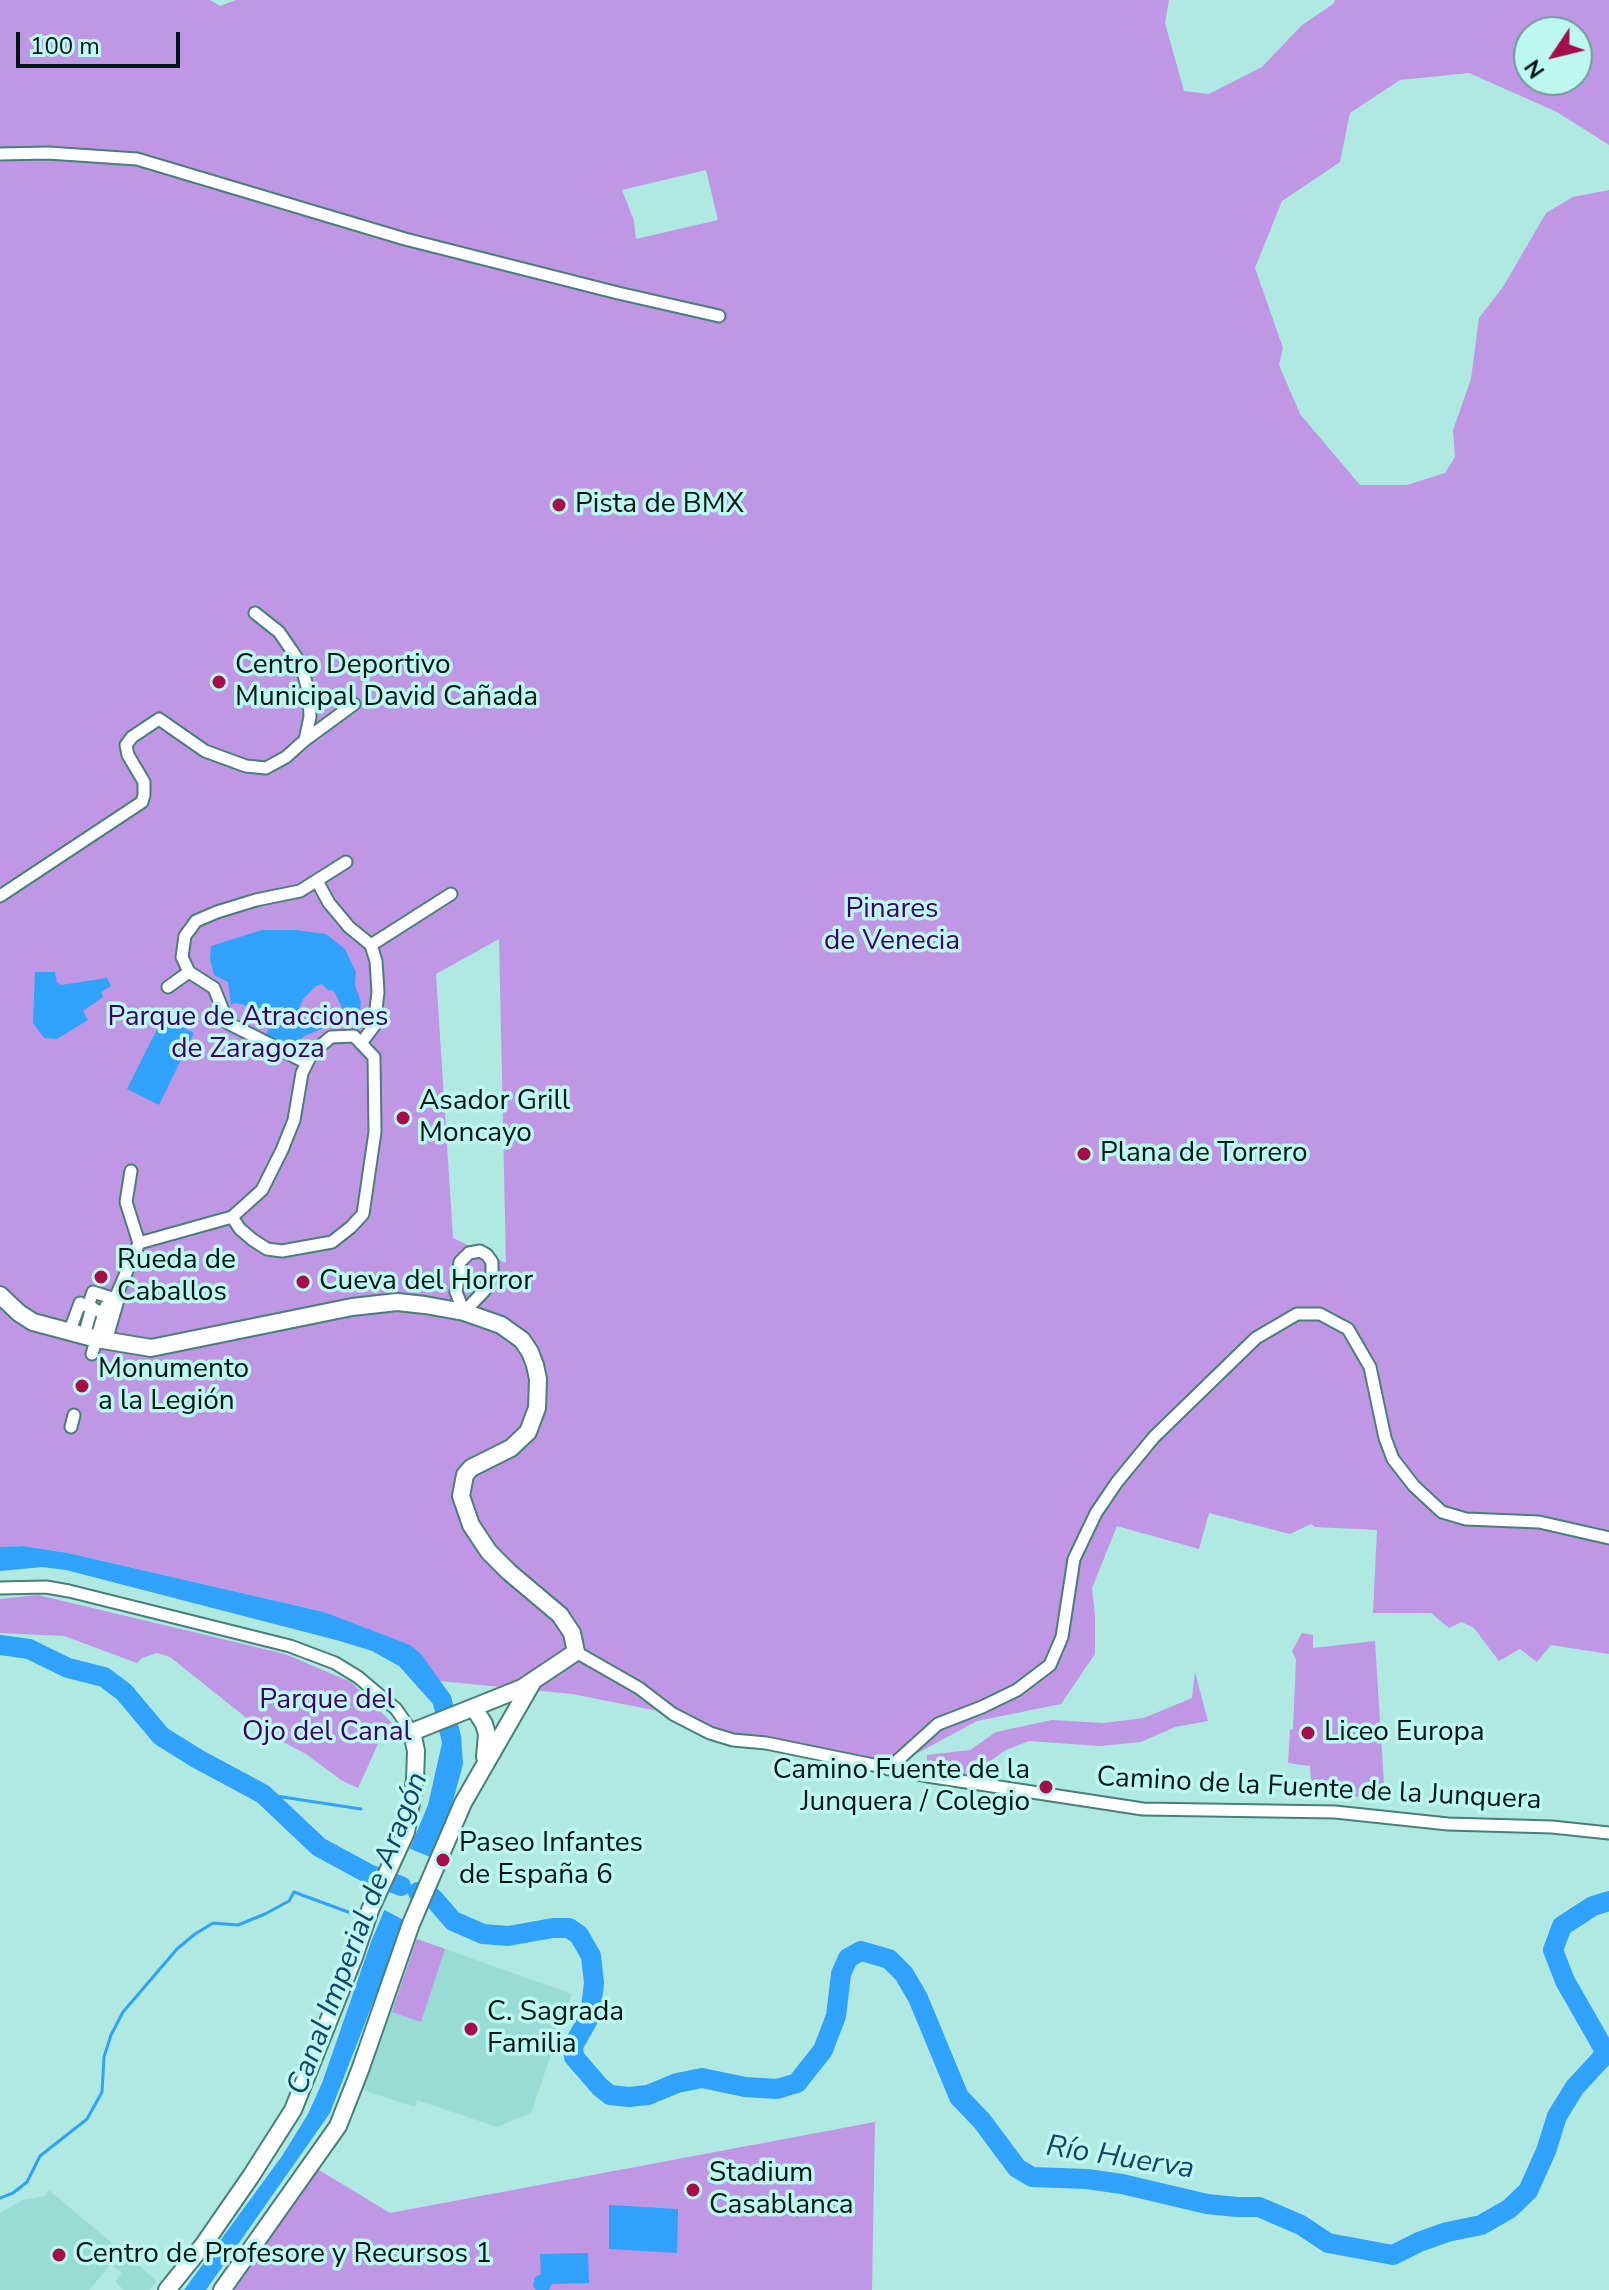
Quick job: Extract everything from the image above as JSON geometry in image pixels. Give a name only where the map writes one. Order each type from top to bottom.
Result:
[{"type":"street","points":[[0,154],[48,153],[137,159],[405,239],[719,316]]},
{"type":"street","points":[[255,613],[279,632],[301,664],[309,694],[310,717],[305,740]]},
{"type":"street","points":[[0,896],[142,802],[144,782],[128,755],[126,745],[136,734],[159,719],[205,751],[246,766],[266,768],[286,757],[354,704]]},
{"type":"street","points":[[307,1063],[228,1023],[214,988],[189,972],[182,957],[183,946],[185,936],[196,921],[233,907],[300,891],[346,862]]},
{"type":"street","points":[[317,881],[329,903],[349,927],[371,945],[376,961],[378,992],[374,1026],[362,1042]]},
{"type":"street","points":[[371,945],[451,894]]},
{"type":"street","points":[[168,987],[189,972]]},
{"type":"street","points":[[313,1033],[319,1047]]},
{"type":"street","points":[[89,1341],[104,1296],[139,1243],[232,1217],[262,1190],[294,1120],[302,1073],[312,1053],[331,1037],[354,1036],[374,1057],[375,1132],[363,1214],[332,1242],[282,1251],[267,1249],[253,1240],[232,1217]]},
{"type":"street","points":[[131,1171],[126,1202],[139,1243]]},
{"type":"street","points":[[475,1251],[487,1255],[492,1262],[490,1282],[464,1312],[456,1292],[461,1259],[475,1251]]},
{"type":"street","points":[[440,1307],[456,1292]]},
{"type":"street","points":[[0,1295],[29,1320],[89,1341],[156,1348],[352,1307],[397,1302],[464,1312],[501,1325],[522,1340],[535,1365],[538,1393],[533,1422],[521,1440],[511,1448],[480,1462],[465,1475],[461,1496],[479,1539],[497,1562],[560,1615],[572,1633],[576,1652],[533,1682],[412,1732]]},
{"type":"street","points":[[89,1341],[80,1303],[98,1310]]},
{"type":"street","points":[[888,1769],[938,1724],[1017,1690],[1050,1665],[1062,1637],[1074,1559],[1096,1513],[1117,1482],[1154,1437],[1256,1338],[1297,1314],[1320,1314],[1348,1329],[1370,1367],[1385,1438],[1393,1459],[1414,1486],[1442,1512],[1466,1519],[1539,1522],[1609,1538]]},
{"type":"street","points":[[0,1588],[46,1587],[69,1591],[290,1646],[335,1663],[358,1677],[396,1709],[412,1732],[416,1751],[415,1786],[409,1821],[373,1903],[293,2110],[204,2244],[167,2290]]},
{"type":"street","name":"Camino de la Fuente de la Junquera","points":[[576,1652],[639,1688],[673,1714],[710,1733],[733,1740],[766,1743],[986,1787],[1143,1809],[1335,1812],[1448,1824],[1552,1827],[1609,1833]]},
{"type":"street","points":[[222,2290],[338,2126],[411,1924],[463,1803],[533,1682]]},
{"type":"street","points":[[468,1710],[484,1724],[487,1734],[481,1770]]},
{"type":"shaded area","name":"C. Sagrada Familia","points":[[414,1938],[572,1994],[531,2113],[497,2127],[417,2100],[415,2107],[360,2089]]},
{"type":"shaded area","points":[[49,2190],[157,2281],[149,2290],[124,2290],[115,2282],[122,2273],[111,2264],[89,2290],[0,2290],[0,2213],[23,2200],[45,2196]]},
{"type":"green space","points":[[0,0],[210,0],[220,6],[236,0],[1169,0],[1165,23],[1184,91],[1209,94],[1262,67],[1302,25],[1335,0],[1609,0],[1609,145],[1557,112],[1521,96],[1593,96],[1593,16],[1513,16],[1513,92],[1469,73],[1400,80],[1350,113],[1340,162],[1282,201],[1255,268],[1283,348],[1279,365],[1300,414],[1360,485],[1407,485],[1445,473],[1455,457],[1453,430],[1471,379],[1479,318],[1503,287],[1546,213],[1573,197],[1609,190],[1609,1654],[1551,1645],[1537,1662],[1520,1649],[1499,1661],[1474,1628],[1462,1622],[1449,1628],[1431,1613],[1373,1613],[1377,1530],[1315,1527],[1311,1524],[1290,1534],[1209,1513],[1199,1549],[1117,1526],[1092,1588],[1095,1654],[1061,1704],[977,1721],[888,1769],[733,1740],[673,1714],[572,1694],[440,1681],[324,1612],[68,1553],[23,1546],[0,1547]],"holes":[[[706,170],[718,220],[636,239],[634,221],[622,190]],[[499,939],[506,1263],[453,1238],[436,974]]]},
{"type":"green space","name":"Parque del Ojo del Canal","points":[[38,1595],[285,1654],[351,1682],[396,1727],[379,1742],[358,1788],[341,1780],[306,1754],[264,1732],[170,1657],[157,1653],[137,1663],[64,1636],[0,1633],[0,1599]]},
{"type":"green space","points":[[1302,1633],[1313,1635],[1313,1648],[1375,1641],[1385,1800],[1312,1791],[1310,1766],[1288,1763],[1296,1659],[1292,1651]]},
{"type":"green space","points":[[1195,1672],[1208,1721],[1175,1727],[1141,1742],[1100,1746],[1029,1741],[1006,1750],[969,1775],[927,1776],[927,1755],[970,1750],[996,1732],[1052,1720],[1103,1723],[1144,1718],[1192,1698]]},
{"type":"green space","points":[[417,1939],[445,1949],[421,2022],[392,2012]]},
{"type":"green space","name":"Stadium Casablanca","points":[[875,2122],[872,2290],[222,2290],[314,2167],[390,2213]]},
{"type":"water","points":[[262,930],[326,934],[345,949],[356,972],[360,1013],[352,1017],[345,1014],[334,991],[322,984],[303,999],[298,1011],[300,1023],[306,1028],[320,1023],[324,1028],[288,1046],[266,1036],[272,1017],[244,1005],[231,1005],[228,982],[214,975],[210,959],[211,946]]},
{"type":"water","points":[[35,972],[55,972],[61,985],[107,978],[111,986],[101,992],[103,997],[83,1011],[88,1020],[57,1039],[44,1038],[33,1023]]},
{"type":"water","points":[[163,1017],[194,1033],[159,1105],[127,1089]]},
{"type":"water","name":"Canal Imperial de Aragón","points":[[23,1546],[68,1553],[324,1612],[410,1645],[421,1654],[451,1696],[461,1736],[463,1764],[450,1812],[330,2113],[206,2290],[184,2290],[282,2156],[308,2114],[322,2083],[371,1942],[428,1805],[442,1743],[433,1704],[399,1666],[372,1651],[340,1641],[66,1570],[42,1567],[0,1571],[0,1547]]},
{"type":"water","points":[[609,2205],[678,2209],[677,2253],[609,2249]]},
{"type":"water","points":[[588,2253],[589,2283],[552,2284],[549,2290],[536,2290],[533,2286],[535,2277],[541,2274],[540,2254]]},
{"type":"pier","points":[[406,1847],[435,1859],[409,1923],[381,1908]]},
{"type":"waterway","name":"Río Huerva","points":[[0,1645],[29,1649],[68,1668],[104,1677],[124,1692],[161,1736],[263,1794],[319,1847],[369,1874],[401,1886]]},
{"type":"waterway","points":[[263,1794],[361,1809]]},
{"type":"waterway","points":[[0,2198],[27,2182],[40,2156],[87,2119],[102,2092],[104,2057],[123,2012],[177,1949],[195,1934],[213,1923],[238,1925],[265,1914],[289,1901],[294,1892],[359,1916]]},
{"type":"waterway","name":"Río Huerva","points":[[418,1892],[433,1898],[453,1921],[483,1934],[508,1936],[569,1928],[579,1935],[591,1956],[594,1983],[590,2016],[573,2046],[574,2057],[610,2095],[648,2095],[677,2083],[702,2078],[745,2087],[777,2089],[797,2083],[823,2050],[836,2016],[841,1974],[848,1958],[861,1951],[889,1959],[904,1974],[918,1998],[959,2097],[982,2121],[1017,2168],[1032,2177],[1087,2179],[1207,2204],[1259,2207],[1301,2225],[1328,2243],[1393,2255],[1447,2232],[1481,2225],[1509,2209],[1528,2191],[1557,2116],[1575,2087],[1605,2051],[1565,1981],[1553,1950],[1562,1926],[1593,1906],[1609,1901]]},
{"type":"place","name":"Pista de BMX","points":[[559,505]]},
{"type":"place","name":"Centro Deportivo Municipal David Cañada","points":[[219,682]]},
{"type":"place","name":"Asador Grill Moncayo","points":[[403,1118]]},
{"type":"place","name":"Plana de Torrero","points":[[1084,1154]]},
{"type":"place","name":"Rueda de Caballos","points":[[101,1277]]},
{"type":"place","name":"Cueva del Horror","points":[[303,1282]]},
{"type":"place","name":"Monumento a la Legión","points":[[82,1386]]},
{"type":"place","name":"Liceo Europa","points":[[1308,1733]]},
{"type":"place","name":"Camino Fuente de la Junquera / Colegio","points":[[1046,1787]]},
{"type":"place","name":"Paseo Infantes de España 6","points":[[443,1860]]},
{"type":"place","name":"C. Sagrada Familia","points":[[471,2029]]},
{"type":"place","name":"Stadium Casablanca","points":[[693,2190]]},
{"type":"place","name":"Centro de Profesore y Recursos 1","points":[[59,2255]]},
{"type":"park label","name":"Pinares de Venecia","points":[[892,926]]},
{"type":"park label","name":"Parque de Atracciones de Zaragoza","points":[[248,1034]]}]
